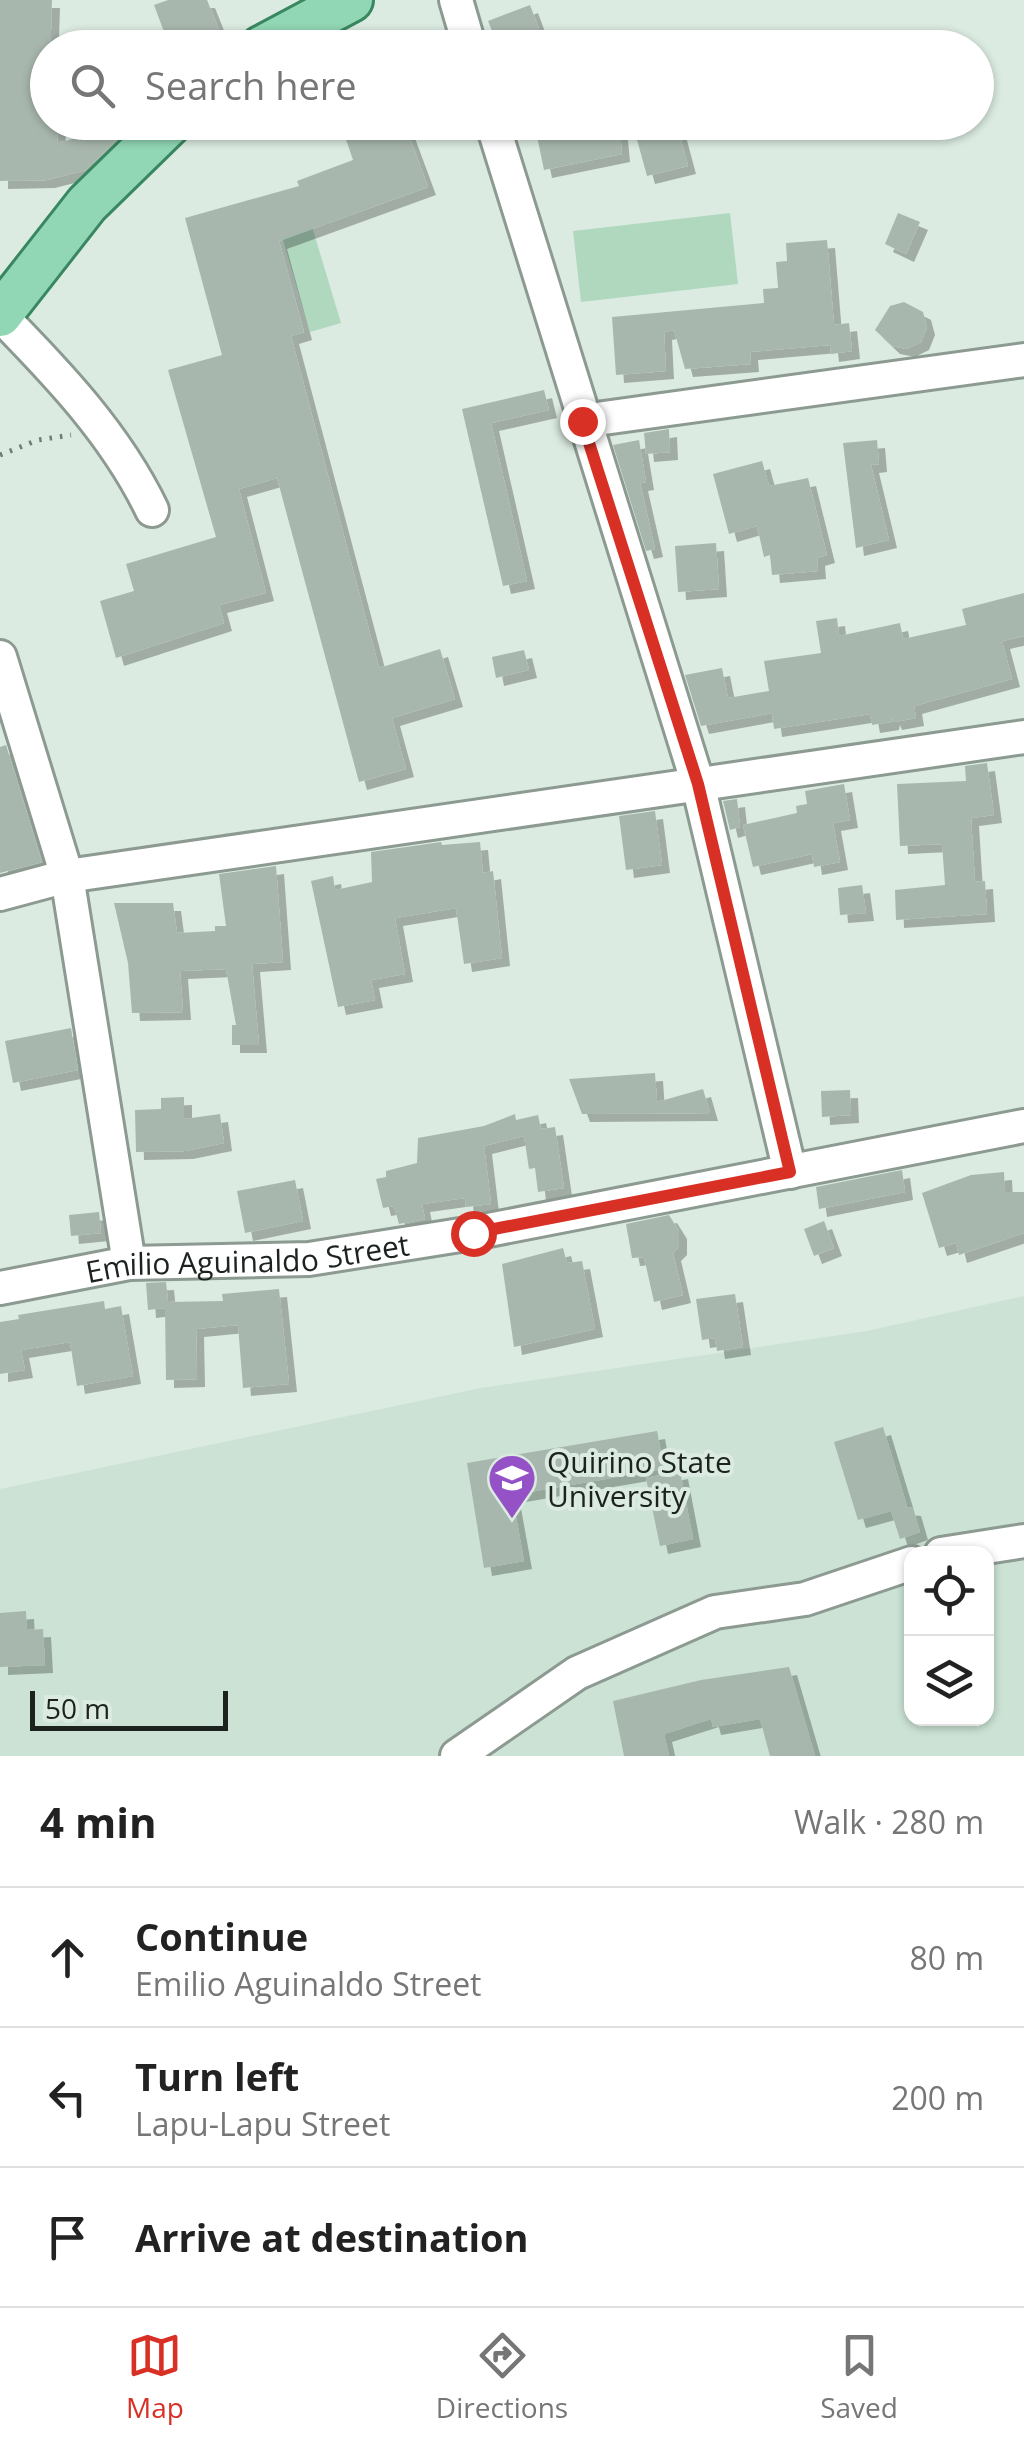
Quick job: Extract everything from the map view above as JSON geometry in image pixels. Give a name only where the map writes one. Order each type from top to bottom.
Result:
[{"type":"main road","points":[[295,30],[351,0]]},
{"type":"main road","points":[[0,315],[86,204],[152,140]]},
{"type":"street","points":[[456,0],[465,30]]},
{"type":"street","points":[[497,140],[698,784],[790,1172]]},
{"type":"street","points":[[0,315],[52,368],[130,465],[152,510]]},
{"type":"street","points":[[582,421],[1024,360]]},
{"type":"street","points":[[0,658],[67,876],[129,1263]]},
{"type":"street","points":[[0,894],[67,876],[1024,737]]},
{"type":"street","name":"Emilio Aguinaldo Street","points":[[0,1288],[129,1263],[309,1260],[1024,1126]]},
{"type":"street","points":[[992,1546],[1024,1541]]},
{"type":"street","points":[[457,1756],[577,1673],[715,1612],[805,1599],[904,1566]]},
{"type":"path","points":[[0,455],[38,440],[103,432]]},
{"type":"shaded area","name":"Quirino State University","points":[[1024,1296],[1024,1756],[0,1756],[0,1489],[481,1388],[867,1331]]},
{"type":"green space","points":[[730,213],[738,284],[581,302],[573,231]]},
{"type":"green space","points":[[310,220],[341,323],[310,332],[280,230]]},
{"type":"building","points":[[0,0],[52,0],[51,30],[30,30],[30,140],[117,140],[86,170],[47,180],[0,181]]},
{"type":"building","points":[[168,0],[207,0],[219,30],[163,30],[154,5]]},
{"type":"building","points":[[530,5],[539,30],[492,30],[488,21]]},
{"type":"building","points":[[346,140],[411,140],[428,187],[279,241],[304,332],[291,336],[379,668],[440,649],[455,699],[392,718],[406,769],[359,782],[277,478],[239,489],[266,593],[219,605],[224,623],[116,658],[100,601],[134,591],[126,564],[216,537],[168,370],[222,355],[185,218],[299,186],[297,181],[353,160]]},
{"type":"building","points":[[538,140],[621,140],[622,154],[544,170]]},
{"type":"building","points":[[637,140],[681,140],[688,166],[647,176]]},
{"type":"building","points":[[898,213],[920,222],[906,254],[885,244]]},
{"type":"building","points":[[827,240],[834,325],[849,323],[852,351],[831,354],[830,345],[750,352],[751,364],[685,369],[674,330],[664,332],[666,371],[616,375],[612,317],[764,303],[763,289],[778,288],[776,262],[787,261],[786,243]]},
{"type":"building","points":[[904,302],[923,312],[927,327],[921,342],[907,349],[892,346],[875,330],[890,306]]},
{"type":"building","points":[[544,390],[549,410],[491,423],[527,581],[503,586],[462,409]]},
{"type":"building","points":[[669,429],[670,452],[646,454],[644,433]]},
{"type":"building","points":[[639,440],[646,482],[640,483],[655,549],[646,551],[613,445]]},
{"type":"building","points":[[877,440],[879,464],[871,465],[889,540],[856,548],[843,443]]},
{"type":"building","points":[[762,461],[769,486],[808,478],[827,555],[817,558],[818,571],[772,575],[770,555],[764,557],[757,526],[729,534],[713,474]]},
{"type":"building","points":[[716,543],[719,589],[678,592],[675,546]]},
{"type":"building","points":[[1024,593],[1024,636],[1002,641],[1012,679],[914,706],[916,718],[894,722],[892,717],[891,722],[872,725],[870,714],[774,729],[772,713],[701,726],[685,675],[722,668],[728,698],[769,691],[764,661],[821,653],[816,621],[837,618],[839,636],[900,623],[903,639],[966,625],[962,609]]},
{"type":"building","points":[[524,650],[529,670],[496,678],[492,657]]},
{"type":"building","points":[[6,745],[42,862],[0,873],[0,747]]},
{"type":"building","points":[[987,763],[994,815],[971,818],[975,882],[985,881],[987,914],[896,920],[895,890],[945,885],[942,844],[900,846],[897,784],[966,781],[965,766]]},
{"type":"building","points":[[844,784],[850,820],[833,823],[840,862],[814,867],[812,854],[753,867],[743,825],[797,813],[796,806],[807,804],[805,791]]},
{"type":"building","points":[[737,799],[740,827],[730,830],[723,801]]},
{"type":"building","points":[[655,811],[662,865],[626,870],[619,816]]},
{"type":"building","points":[[441,842],[480,842],[483,873],[493,871],[502,958],[464,964],[456,908],[395,918],[405,974],[371,980],[375,1000],[338,1007],[311,881],[333,876],[335,890],[372,882],[371,852]]},
{"type":"building","points":[[276,866],[283,962],[252,964],[259,1045],[232,1045],[232,1025],[236,1025],[226,969],[180,971],[183,1012],[132,1013],[128,963],[114,903],[173,903],[177,933],[215,931],[215,926],[226,926],[219,874]]},
{"type":"building","points":[[862,885],[866,913],[840,915],[838,888]]},
{"type":"building","points":[[71,1028],[78,1070],[13,1083],[5,1041]]},
{"type":"building","points":[[655,1073],[657,1102],[703,1089],[710,1113],[582,1114],[569,1079]]},
{"type":"building","points":[[850,1090],[851,1115],[822,1117],[821,1091]]},
{"type":"building","points":[[184,1097],[184,1119],[220,1114],[224,1143],[185,1151],[136,1152],[135,1110],[161,1109],[161,1098]]},
{"type":"building","points":[[515,1114],[516,1120],[538,1115],[541,1129],[555,1127],[564,1188],[538,1192],[535,1168],[529,1169],[524,1136],[484,1146],[491,1204],[466,1207],[465,1198],[422,1204],[425,1219],[399,1224],[394,1206],[383,1208],[376,1179],[386,1177],[386,1171],[417,1163],[418,1138],[484,1126]]},
{"type":"building","points":[[902,1170],[905,1192],[819,1209],[816,1187]]},
{"type":"building","points":[[1004,1172],[1005,1192],[1024,1192],[1024,1233],[959,1255],[956,1243],[939,1248],[922,1193],[971,1175]]},
{"type":"building","points":[[295,1180],[303,1221],[245,1233],[237,1191]]},
{"type":"building","points":[[99,1212],[101,1233],[71,1236],[69,1215]]},
{"type":"building","points":[[669,1215],[679,1231],[679,1247],[673,1253],[683,1295],[654,1302],[644,1257],[632,1258],[626,1224]]},
{"type":"building","points":[[824,1221],[834,1248],[814,1256],[804,1229]]},
{"type":"building","points":[[563,1248],[567,1263],[582,1261],[595,1329],[514,1347],[502,1264]]},
{"type":"building","points":[[166,1282],[168,1302],[223,1301],[222,1294],[279,1289],[289,1384],[243,1388],[238,1325],[196,1329],[197,1379],[166,1380],[165,1308],[148,1310],[146,1283]]},
{"type":"building","points":[[735,1294],[743,1347],[717,1351],[715,1338],[702,1340],[696,1299]]},
{"type":"building","points":[[104,1301],[105,1309],[121,1306],[133,1376],[77,1386],[70,1342],[21,1350],[25,1370],[0,1374],[0,1322],[19,1319],[18,1315]]},
{"type":"building","points":[[883,1427],[907,1506],[903,1507],[913,1508],[920,1532],[900,1539],[891,1511],[858,1520],[834,1442]]},
{"type":"building","points":[[657,1431],[664,1469],[512,1495],[524,1561],[484,1568],[467,1463]]},
{"type":"building","points":[[680,1471],[693,1539],[660,1546],[646,1478]]},
{"type":"building","points":[[26,1611],[27,1630],[43,1629],[45,1665],[0,1667],[0,1613]]},
{"type":"building","points":[[789,1667],[815,1756],[770,1756],[760,1719],[713,1727],[711,1719],[664,1734],[669,1756],[624,1756],[613,1701],[701,1680]]},
{"type":"place","name":"Quirino State University","points":[[512,1520]]},
{"type":"route","points":[[473,1233],[790,1172],[698,784],[582,421]]}]
